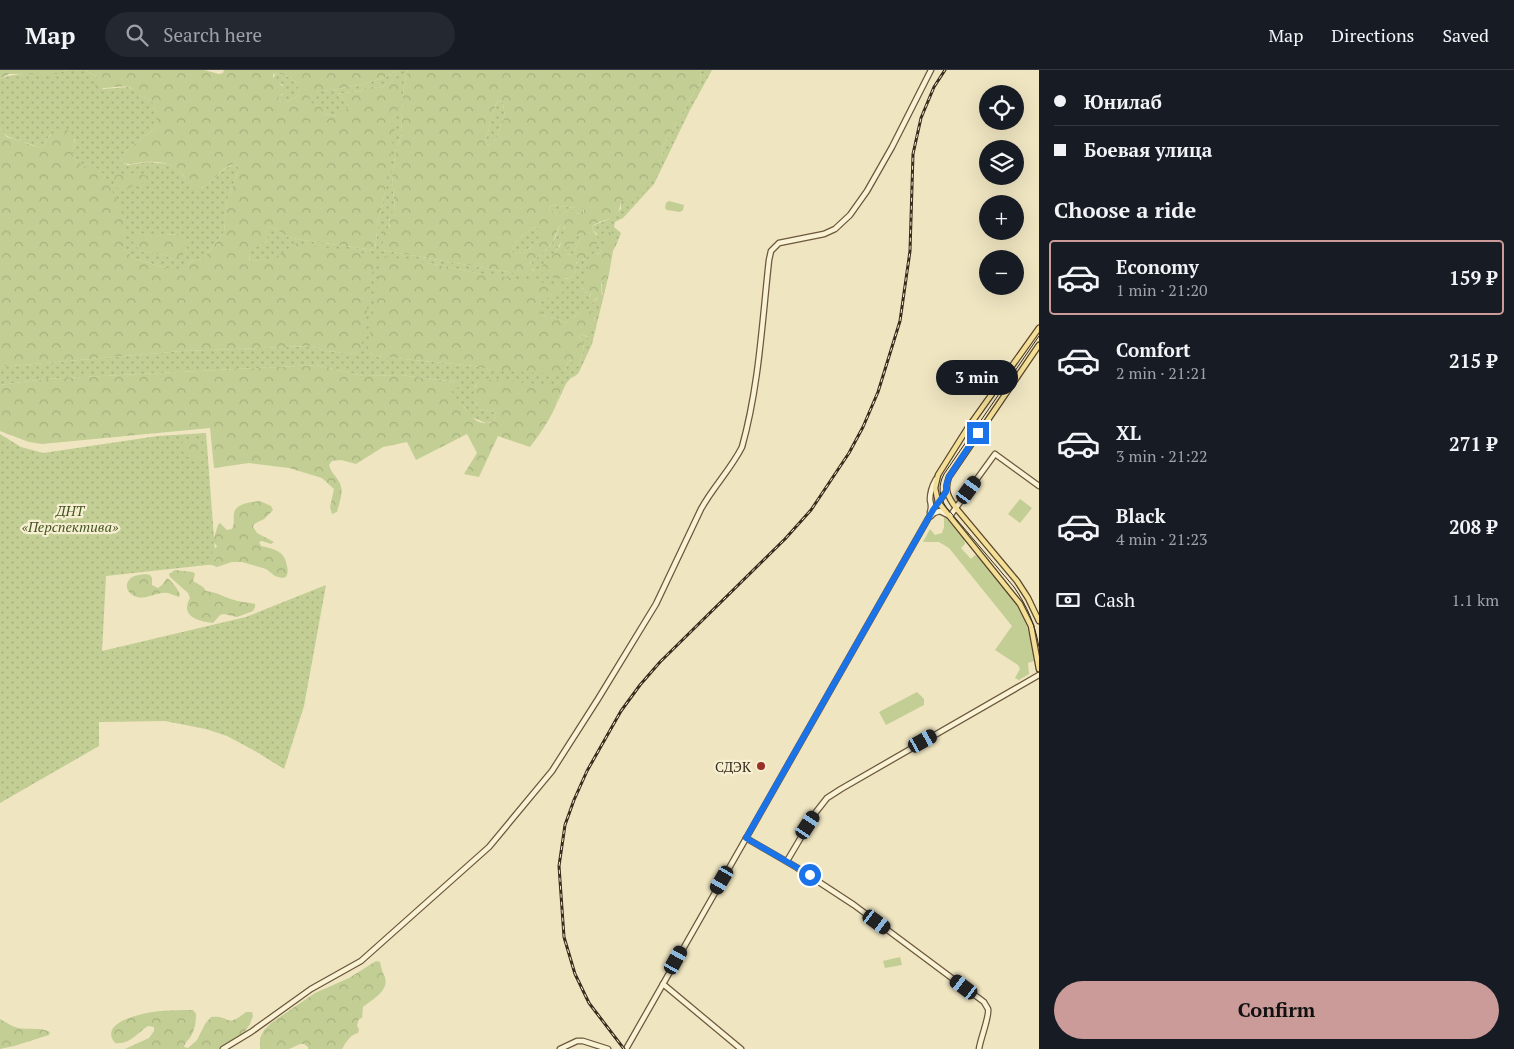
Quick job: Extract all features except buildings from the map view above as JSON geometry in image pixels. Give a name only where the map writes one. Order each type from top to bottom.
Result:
[{"type":"main road","points":[[224,1049],[311,989],[361,961],[489,847],[552,771],[656,604],[701,509],[738,456],[742,447],[762,345],[767,280],[772,251],[779,243],[824,234],[835,229],[850,215],[867,191],[931,70]]},
{"type":"main road","points":[[928,518],[932,506],[930,499],[931,489],[938,475],[1039,328]]},
{"type":"main road","points":[[626,1049],[946,489],[949,477],[1039,346]]},
{"type":"main road","points":[[950,516],[995,454],[1039,486]]},
{"type":"main road","points":[[938,475],[935,488],[938,502],[1014,595],[1024,610],[1031,626],[1039,669]]},
{"type":"main road","points":[[946,489],[956,508],[1028,598],[1039,621]]},
{"type":"main road","points":[[928,518],[940,511],[950,516]]},
{"type":"main road","points":[[787,861],[808,825],[827,798],[841,788],[1039,675]]},
{"type":"main road","points":[[746,838],[787,861],[854,905],[984,1002],[988,1015],[979,1049]]},
{"type":"main road","points":[[663,984],[741,1049]]},
{"type":"main road","points":[[560,1049],[577,1041],[583,1041],[608,1049]]},
{"type":"green space","points":[[0,70],[67,70],[56,74],[9,74],[0,79]]},
{"type":"green space","points":[[85,70],[97,77],[97,81],[103,89],[128,87],[140,96],[153,102],[158,121],[157,127],[127,150],[121,159],[122,163],[128,165],[147,162],[169,164],[177,168],[185,178],[202,188],[226,168],[235,164],[238,166],[238,172],[227,201],[224,232],[208,253],[200,259],[191,261],[186,269],[169,269],[135,259],[124,249],[124,219],[102,173],[95,168],[81,165],[72,154],[75,139],[50,135],[41,148],[13,139],[0,129],[0,79],[16,75]],"holes":[[[140,233],[148,236],[181,235],[187,243],[186,252],[172,259],[165,255],[140,251]]]},
{"type":"green space","points":[[85,70],[204,70],[219,74],[223,73],[224,70],[399,70],[369,82],[318,92],[310,97],[310,102],[321,107],[324,114],[338,116],[340,111],[346,110],[348,106],[346,101],[337,94],[360,91],[368,86],[382,87],[398,78],[402,82],[375,250],[288,237],[272,227],[268,228],[266,232],[267,241],[255,248],[249,256],[250,261],[280,255],[295,243],[375,255],[361,351],[358,354],[326,351],[311,346],[182,351],[0,367],[0,129],[7,137],[41,148],[48,138],[60,130],[67,130],[73,134],[74,146],[72,154],[83,166],[97,168],[102,173],[117,200],[124,219],[124,249],[135,259],[169,269],[186,269],[191,261],[200,259],[208,253],[224,232],[227,201],[238,172],[238,166],[235,164],[229,166],[203,187],[192,189],[181,172],[171,165],[154,162],[122,163],[121,159],[127,150],[157,127],[155,110],[151,101],[140,96],[133,89],[124,87],[96,87],[97,77]],"holes":[[[276,73],[296,82],[299,90],[299,95],[286,102],[278,100],[279,96],[285,92],[285,88],[273,78],[273,75]]]},
{"type":"green space","points":[[399,70],[408,70],[404,85],[402,134],[396,150],[392,176],[395,211],[389,219],[390,223],[382,250],[534,275],[534,270],[530,267],[530,264],[550,246],[561,224],[564,224],[564,236],[561,242],[541,267],[566,279],[573,277],[576,264],[579,260],[584,260],[597,234],[592,226],[609,219],[621,209],[621,201],[634,199],[663,155],[662,148],[700,82],[700,70],[712,70],[654,184],[623,218],[615,222],[614,227],[621,233],[617,243],[616,240],[606,235],[606,241],[600,253],[597,254],[586,286],[582,289],[585,293],[588,291],[592,292],[589,297],[592,303],[603,294],[602,283],[609,274],[592,344],[579,372],[568,381],[558,402],[561,390],[475,385],[476,403],[479,409],[494,412],[496,416],[494,422],[486,423],[471,417],[453,396],[452,389],[456,382],[400,375],[363,376],[316,365],[45,379],[0,385],[0,367],[182,351],[311,346],[326,351],[358,354],[287,252],[272,259],[250,261],[249,257],[254,248],[267,241],[266,232],[268,228],[272,227],[288,237],[375,250],[378,222],[384,197],[394,79],[382,87],[368,86],[360,91],[337,94],[346,101],[348,106],[347,110],[338,116],[324,114],[321,107],[309,102],[309,100],[315,92],[361,84]],"holes":[[[429,263],[481,274],[556,296],[549,296],[541,301],[539,310],[542,316],[556,318],[565,323],[579,312],[595,317],[588,338],[582,334],[579,336],[583,344],[583,350],[577,367],[572,360],[568,362],[564,371],[491,370],[474,366],[374,356],[369,352]]]},
{"type":"green space","points":[[408,70],[700,70],[701,72],[700,82],[662,148],[663,160],[656,176],[640,196],[621,201],[620,208],[614,216],[592,226],[598,238],[596,246],[586,258],[576,263],[573,277],[565,278],[552,277],[541,272],[541,267],[560,246],[565,227],[563,224],[558,229],[553,242],[530,263],[535,273],[534,275],[382,250],[384,230],[389,228],[389,215],[395,210],[392,176],[396,150],[402,134],[404,85]],"holes":[[[499,101],[503,103],[505,117],[498,137],[488,146],[485,143],[496,104]],[[550,205],[584,209],[584,211],[583,214],[550,212]],[[533,227],[541,228],[539,238],[531,247],[521,253],[511,252],[516,242]],[[578,234],[581,235],[573,254],[566,255],[563,253]]]},
{"type":"green space","points":[[276,73],[285,75],[296,82],[299,95],[286,102],[278,100],[279,96],[283,94],[283,85],[276,82],[273,78]]},
{"type":"green space","points":[[499,101],[503,103],[505,117],[498,137],[488,146],[485,143],[486,138],[496,104]]},
{"type":"green space","points":[[134,173],[152,177],[152,181],[130,187],[125,191],[117,188],[113,180],[116,175]]},
{"type":"green space","points":[[669,201],[684,205],[683,210],[680,212],[667,210],[665,208],[666,203]]},
{"type":"green space","points":[[550,205],[584,209],[583,214],[550,212]]},
{"type":"green space","points":[[533,227],[541,228],[541,233],[536,243],[521,253],[511,252],[516,242]]},
{"type":"green space","points":[[609,232],[614,234],[617,243],[613,251],[609,274],[601,284],[602,297],[597,298],[590,305],[586,304],[592,292],[588,291],[582,294],[581,292],[587,282],[586,274],[590,261],[600,253],[606,235]]},
{"type":"green space","points":[[140,233],[149,236],[179,234],[186,237],[188,243],[186,252],[180,257],[172,259],[165,255],[140,251],[133,243],[134,237]]},
{"type":"green space","points":[[578,234],[581,235],[581,238],[573,254],[566,255],[562,253]]},
{"type":"green space","points":[[381,256],[429,263],[481,274],[566,286],[562,293],[544,300],[540,310],[542,316],[556,318],[565,323],[584,309],[593,312],[595,316],[589,338],[582,334],[579,336],[583,344],[583,350],[577,367],[575,367],[571,360],[564,371],[553,374],[491,370],[474,366],[374,356],[369,352],[368,347]]},
{"type":"green space","points":[[316,365],[363,376],[400,375],[460,383],[459,387],[452,389],[455,396],[472,417],[483,423],[494,422],[496,416],[494,412],[479,409],[477,406],[475,391],[478,380],[557,386],[561,390],[548,420],[530,447],[498,436],[479,477],[464,474],[477,453],[467,434],[416,460],[407,442],[383,447],[356,464],[341,460],[332,461],[329,465],[342,491],[337,512],[332,514],[330,507],[334,489],[322,478],[289,468],[249,463],[214,468],[210,428],[42,444],[29,442],[0,431],[0,385],[45,379]]},
{"type":"green space","name":"ДНТ «Перспектива»","points":[[206,433],[216,564],[106,576],[102,651],[246,617],[326,585],[304,706],[284,769],[227,736],[206,729],[165,721],[99,722],[99,746],[0,803],[0,434],[21,447],[43,453],[158,436]]},
{"type":"green space","points":[[197,438],[201,448],[200,458],[197,460],[186,456],[181,445],[184,440]]},
{"type":"green space","points":[[1020,499],[1032,508],[1020,523],[1008,514]]},
{"type":"green space","points":[[260,501],[271,506],[273,510],[264,519],[254,524],[253,527],[257,533],[274,542],[271,544],[262,541],[259,542],[261,546],[274,550],[284,557],[288,569],[286,577],[275,576],[266,569],[242,562],[232,562],[217,567],[209,564],[208,561],[216,559],[212,552],[217,546],[213,541],[218,525],[220,523],[227,530],[232,529],[234,513],[238,507]]},
{"type":"green space","points":[[945,517],[964,539],[965,544],[961,548],[971,559],[975,555],[980,557],[1014,599],[1021,612],[1029,633],[1034,661],[1028,663],[1029,674],[1019,680],[1015,678],[1020,669],[1018,665],[995,650],[1012,626],[949,548],[939,542],[923,542],[930,529],[935,535],[942,533]]},
{"type":"green space","points":[[175,570],[193,572],[195,574],[193,581],[206,591],[234,600],[255,604],[255,607],[253,611],[237,617],[220,615],[213,623],[196,619],[187,609],[190,598],[188,593],[170,577],[169,574]]},
{"type":"green space","points":[[137,575],[150,575],[152,585],[158,588],[167,578],[169,579],[175,585],[180,595],[179,597],[169,593],[160,593],[140,598],[134,596],[128,590],[128,582]]},
{"type":"green space","points":[[917,692],[924,699],[924,705],[886,725],[879,712]]},
{"type":"green space","points":[[900,957],[902,965],[885,968],[883,961]]},
{"type":"green space","points":[[376,961],[380,962],[386,983],[385,987],[379,995],[363,1007],[362,1018],[359,1019],[357,1025],[358,1033],[350,1037],[342,1049],[308,1049],[304,1044],[300,1044],[289,1049],[260,1049],[260,1038],[264,1030],[271,1023],[315,993],[349,978]]},
{"type":"green space","points":[[193,1010],[196,1014],[194,1028],[184,1045],[184,1047],[188,1048],[197,1040],[211,1017],[231,1021],[246,1012],[252,1012],[253,1016],[244,1033],[219,1049],[125,1049],[149,1038],[154,1031],[154,1027],[148,1026],[125,1042],[115,1043],[111,1035],[118,1023],[145,1013]]},
{"type":"green space","points":[[0,1019],[18,1028],[50,1032],[49,1035],[0,1049]]},
{"type":"tram line","points":[[1039,336],[944,474],[940,491],[946,507],[1019,594],[1033,623],[1039,647]]},
{"type":"railway","points":[[624,1049],[589,1003],[575,974],[564,937],[559,866],[565,825],[587,771],[621,711],[640,685],[660,662],[785,539],[811,510],[849,453],[863,427],[878,392],[900,321],[910,251],[913,154],[921,118],[934,87],[945,70]]},
{"type":"place","name":"СДЭК","points":[[761,766]]},
{"type":"route","points":[[810,875],[746,838],[933,510],[946,492],[949,477],[978,433]]}]
